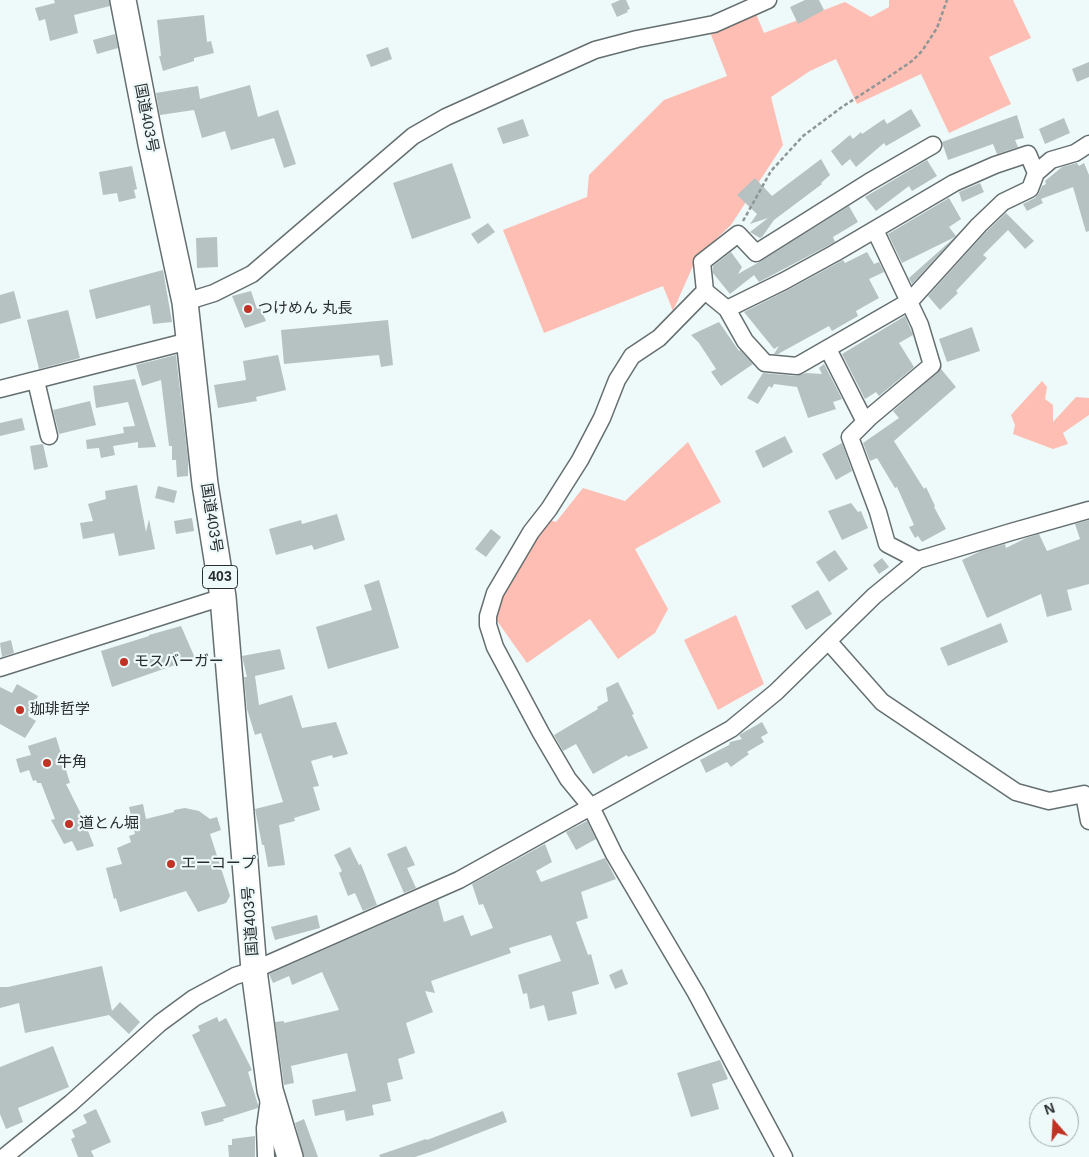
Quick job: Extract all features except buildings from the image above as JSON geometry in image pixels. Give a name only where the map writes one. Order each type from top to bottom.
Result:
[{"type":"highway","name":"国道403号","points":[[122,0],[185,302],[205,484],[223,597],[250,900],[254,970],[270,1090],[290,1157]]},
{"type":"street","points":[[185,302],[214,293],[252,274],[413,136],[446,117],[595,50],[637,39],[714,24],[768,0]]},
{"type":"street","points":[[933,145],[869,182],[756,253],[738,234],[702,262],[705,291],[727,309],[745,341],[765,363],[797,366],[910,301],[979,225],[1003,202],[1030,189],[1036,173],[1052,160],[1075,153],[1089,144]]},
{"type":"street","points":[[727,309],[784,281],[954,183],[995,165],[1028,154],[1036,173]]},
{"type":"street","points":[[875,230],[910,301],[920,325],[932,365],[850,437],[878,512],[887,544],[918,560]]},
{"type":"street","points":[[705,291],[659,338],[632,356],[617,380],[602,418],[580,460],[549,509],[531,532],[495,593],[488,616],[488,625],[495,647],[529,711],[568,779],[591,807],[614,854],[696,993],[784,1157]]},
{"type":"street","points":[[0,389],[189,341]]},
{"type":"street","points":[[828,349],[865,422]]},
{"type":"street","points":[[36,381],[49,436]]},
{"type":"street","points":[[4,1157],[71,1103],[160,1023],[194,998],[235,976],[254,970],[459,880],[731,729],[776,692],[874,596],[918,560],[1089,510]]},
{"type":"street","points":[[0,668],[223,597]]},
{"type":"street","points":[[829,642],[882,702],[1016,792],[1049,801],[1084,794],[1089,821]]},
{"type":"street","points":[[266,1157],[265,1128],[270,1090]]},
{"type":"path","points":[[738,234],[764,182],[787,152],[802,136],[912,61],[922,51],[937,28],[947,0]]},
{"type":"shaded area","points":[[889,0],[1013,0],[1031,38],[989,57],[1011,104],[949,133],[921,74],[857,104],[836,59],[810,71],[771,97],[783,145],[731,225],[697,257],[673,311],[663,286],[544,333],[503,230],[587,197],[589,175],[664,100],[727,76],[708,27],[754,9],[764,33],[845,2],[871,17],[889,7]]},
{"type":"shaded area","points":[[1042,381],[1047,387],[1045,399],[1053,405],[1053,422],[1076,397],[1089,398],[1089,415],[1063,433],[1068,444],[1053,449],[1013,434],[1015,425],[1011,415]]},
{"type":"shaded area","points":[[688,442],[721,502],[635,549],[668,609],[655,633],[618,659],[590,619],[527,663],[485,604],[547,519],[556,522],[583,488],[625,501]]},
{"type":"shaded area","points":[[736,615],[764,684],[718,710],[684,640]]},
{"type":"place","name":"つけめん 丸長","points":[[248,309]]},
{"type":"place","name":"モスバーガー","points":[[124,662]]},
{"type":"place","name":"珈琲哲学","points":[[20,710]]},
{"type":"place","name":"牛角","points":[[47,763]]},
{"type":"place","name":"道とん堀","points":[[69,824]]},
{"type":"place","name":"エーコープ","points":[[171,864]]}]
